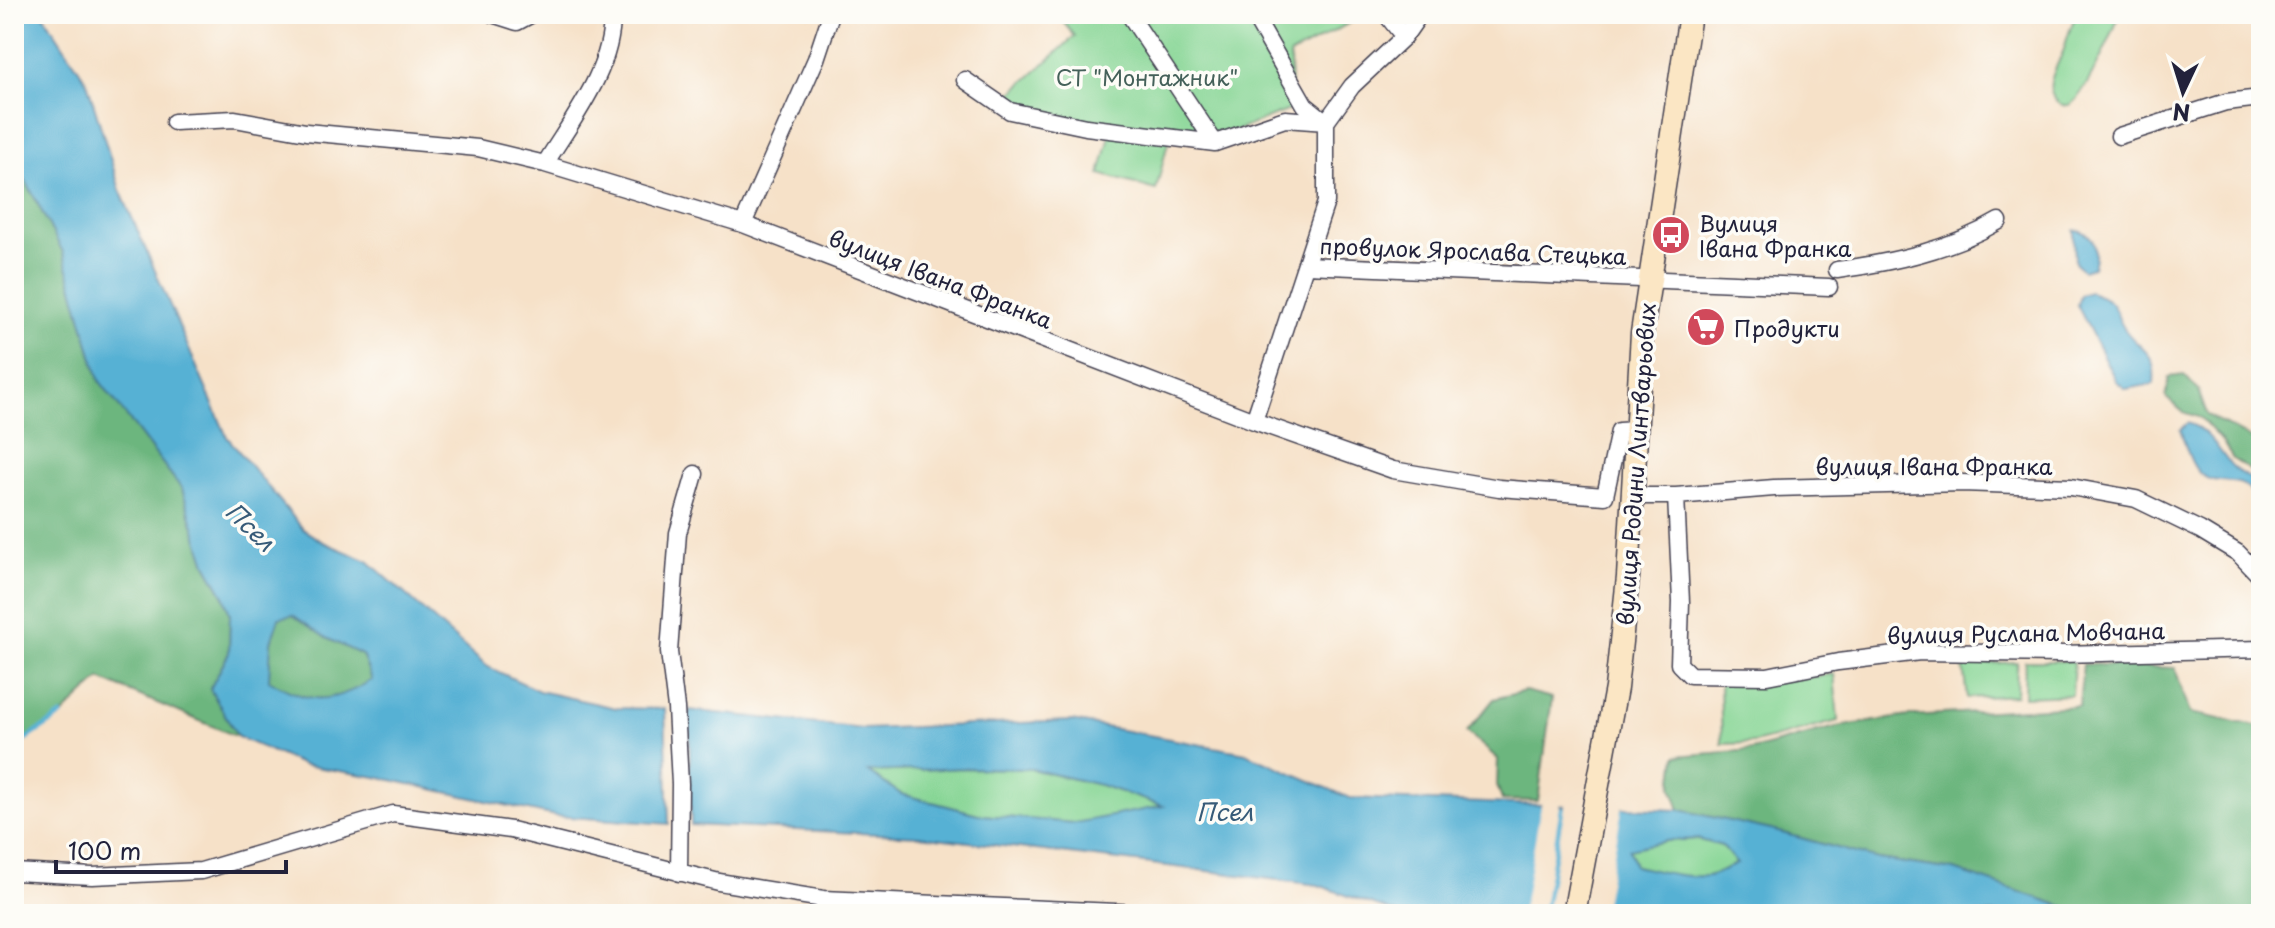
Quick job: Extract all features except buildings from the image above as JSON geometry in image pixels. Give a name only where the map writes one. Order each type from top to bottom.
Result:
[{"type":"main road","name":"вулиця Родини Линтварьових","points":[[1574,914],[1616,688],[1628,577],[1642,333],[1690,14]]},
{"type":"street","points":[[492,14],[517,22],[532,14]]},
{"type":"street","points":[[545,164],[603,67],[613,34],[612,14]]},
{"type":"street","points":[[743,224],[816,59],[831,14]]},
{"type":"street","points":[[1129,14],[1215,143]]},
{"type":"street","points":[[1253,14],[1305,105],[1326,122]]},
{"type":"street","points":[[1386,14],[1404,37]]},
{"type":"street","points":[[1254,421],[1326,202],[1326,122],[1352,86],[1404,37],[1420,14]]},
{"type":"street","points":[[965,80],[1010,111],[1086,127],[1215,143],[1285,119],[1326,122]]},
{"type":"street","points":[[2119,136],[2226,102],[2261,98]]},
{"type":"street","name":"вулиця Івана Франка","points":[[174,122],[235,119],[306,132],[478,148],[545,164],[743,224],[1254,421],[1393,470],[1499,488],[1605,496],[1619,431],[1635,430]]},
{"type":"street","points":[[1837,270],[1889,262],[1943,246],[1974,236],[1999,221]]},
{"type":"street","name":"провулок Ярослава Стецька","points":[[1306,265],[1829,287]]},
{"type":"street","points":[[679,873],[680,784],[669,652],[678,533],[695,474]]},
{"type":"street","name":"вулиця Івана Франка","points":[[1631,496],[1962,483],[2071,487],[2136,499],[2238,553],[2261,577]]},
{"type":"street","name":"вулиця Руслана Мовчана","points":[[1676,496],[1681,602],[1679,664],[1690,675],[1767,676],[1838,662],[1920,652],[2061,654],[2261,649]]},
{"type":"street","points":[[14,872],[92,876],[201,871],[393,814],[511,830],[719,882],[823,899],[1162,914]]},
{"type":"green space","name":"СТ \"Монтажник\"","points":[[1056,14],[1366,14],[1290,55],[1291,109],[1218,138],[1170,134],[1156,190],[1100,174],[1112,128],[1002,102],[1075,36]]},
{"type":"green space","points":[[2077,14],[2119,14],[2089,80],[2074,101],[2064,105],[2053,96],[2051,83]]},
{"type":"green space","points":[[14,158],[63,252],[99,380],[182,489],[206,564],[224,596],[230,615],[229,653],[210,689],[238,737],[100,679],[61,716],[14,747]]},
{"type":"green space","points":[[2184,375],[2198,390],[2207,415],[2261,444],[2261,474],[2233,459],[2222,441],[2201,418],[2183,412],[2166,397],[2169,377]]},
{"type":"green space","points":[[293,615],[326,638],[363,655],[373,680],[345,694],[320,698],[296,694],[268,680],[271,642],[279,617]]},
{"type":"green space","points":[[2025,661],[2074,661],[2072,695],[2024,697]]},
{"type":"green space","points":[[2017,662],[2016,695],[1967,698],[1963,665]]},
{"type":"green space","points":[[2083,664],[2175,668],[2190,713],[2261,727],[2261,914],[2086,914],[1954,870],[1878,859],[1771,830],[1680,810],[1672,787],[1676,756],[1752,750],[1836,727],[1909,716],[2079,706]]},
{"type":"green space","points":[[1834,674],[1838,721],[1754,743],[1722,744],[1720,684],[1754,684]]},
{"type":"green space","points":[[1525,691],[1552,698],[1538,801],[1502,800],[1497,785],[1498,759],[1467,732],[1494,699]]},
{"type":"green space","points":[[1031,769],[1100,785],[1164,806],[1075,824],[982,815],[901,794],[867,772]]},
{"type":"green space","points":[[1697,839],[1722,846],[1738,864],[1707,876],[1680,875],[1635,866],[1629,848],[1666,841]]},
{"type":"water","name":"Псел","points":[[14,14],[43,14],[87,82],[120,190],[227,437],[303,529],[323,542],[368,561],[486,666],[539,691],[616,708],[665,709],[669,824],[555,816],[382,778],[303,765],[238,737],[210,689],[229,653],[230,615],[224,596],[206,564],[182,489],[99,380],[63,252],[14,158]],"holes":[[[293,615],[326,638],[362,655],[372,680],[345,694],[320,698],[296,694],[269,680],[271,642],[279,618]]]},
{"type":"water","points":[[2074,230],[2091,238],[2095,254],[2093,267],[2083,270],[2075,263]]},
{"type":"water","points":[[2089,292],[2111,303],[2126,331],[2151,358],[2154,384],[2126,389],[2116,381],[2077,305],[2080,295]]},
{"type":"water","points":[[2187,423],[2208,436],[2238,472],[2261,479],[2261,501],[2253,497],[2244,485],[2209,479],[2199,472],[2180,430]]},
{"type":"water","name":"Псел","points":[[689,710],[863,729],[1072,721],[1246,753],[1350,798],[1680,810],[1771,830],[1878,859],[1954,870],[2086,914],[1399,914],[1318,885],[1136,862],[919,836],[691,825]],"holes":[[[1031,769],[1100,785],[1163,806],[1075,823],[982,815],[901,794],[868,772]],[[1697,839],[1722,846],[1737,864],[1711,875],[1680,875],[1635,866],[1629,849],[1666,841]]]},
{"type":"pier","points":[[1542,800],[1561,801],[1542,914],[1522,914]]},
{"type":"pier","points":[[1566,801],[1623,804],[1603,914],[1546,914]]},
{"type":"waterway","points":[[14,747],[61,716]]},
{"type":"place","name":"Вулиця Івана Франка","points":[[1671,235]]},
{"type":"place","name":"Продукти","points":[[1706,327]]}]
